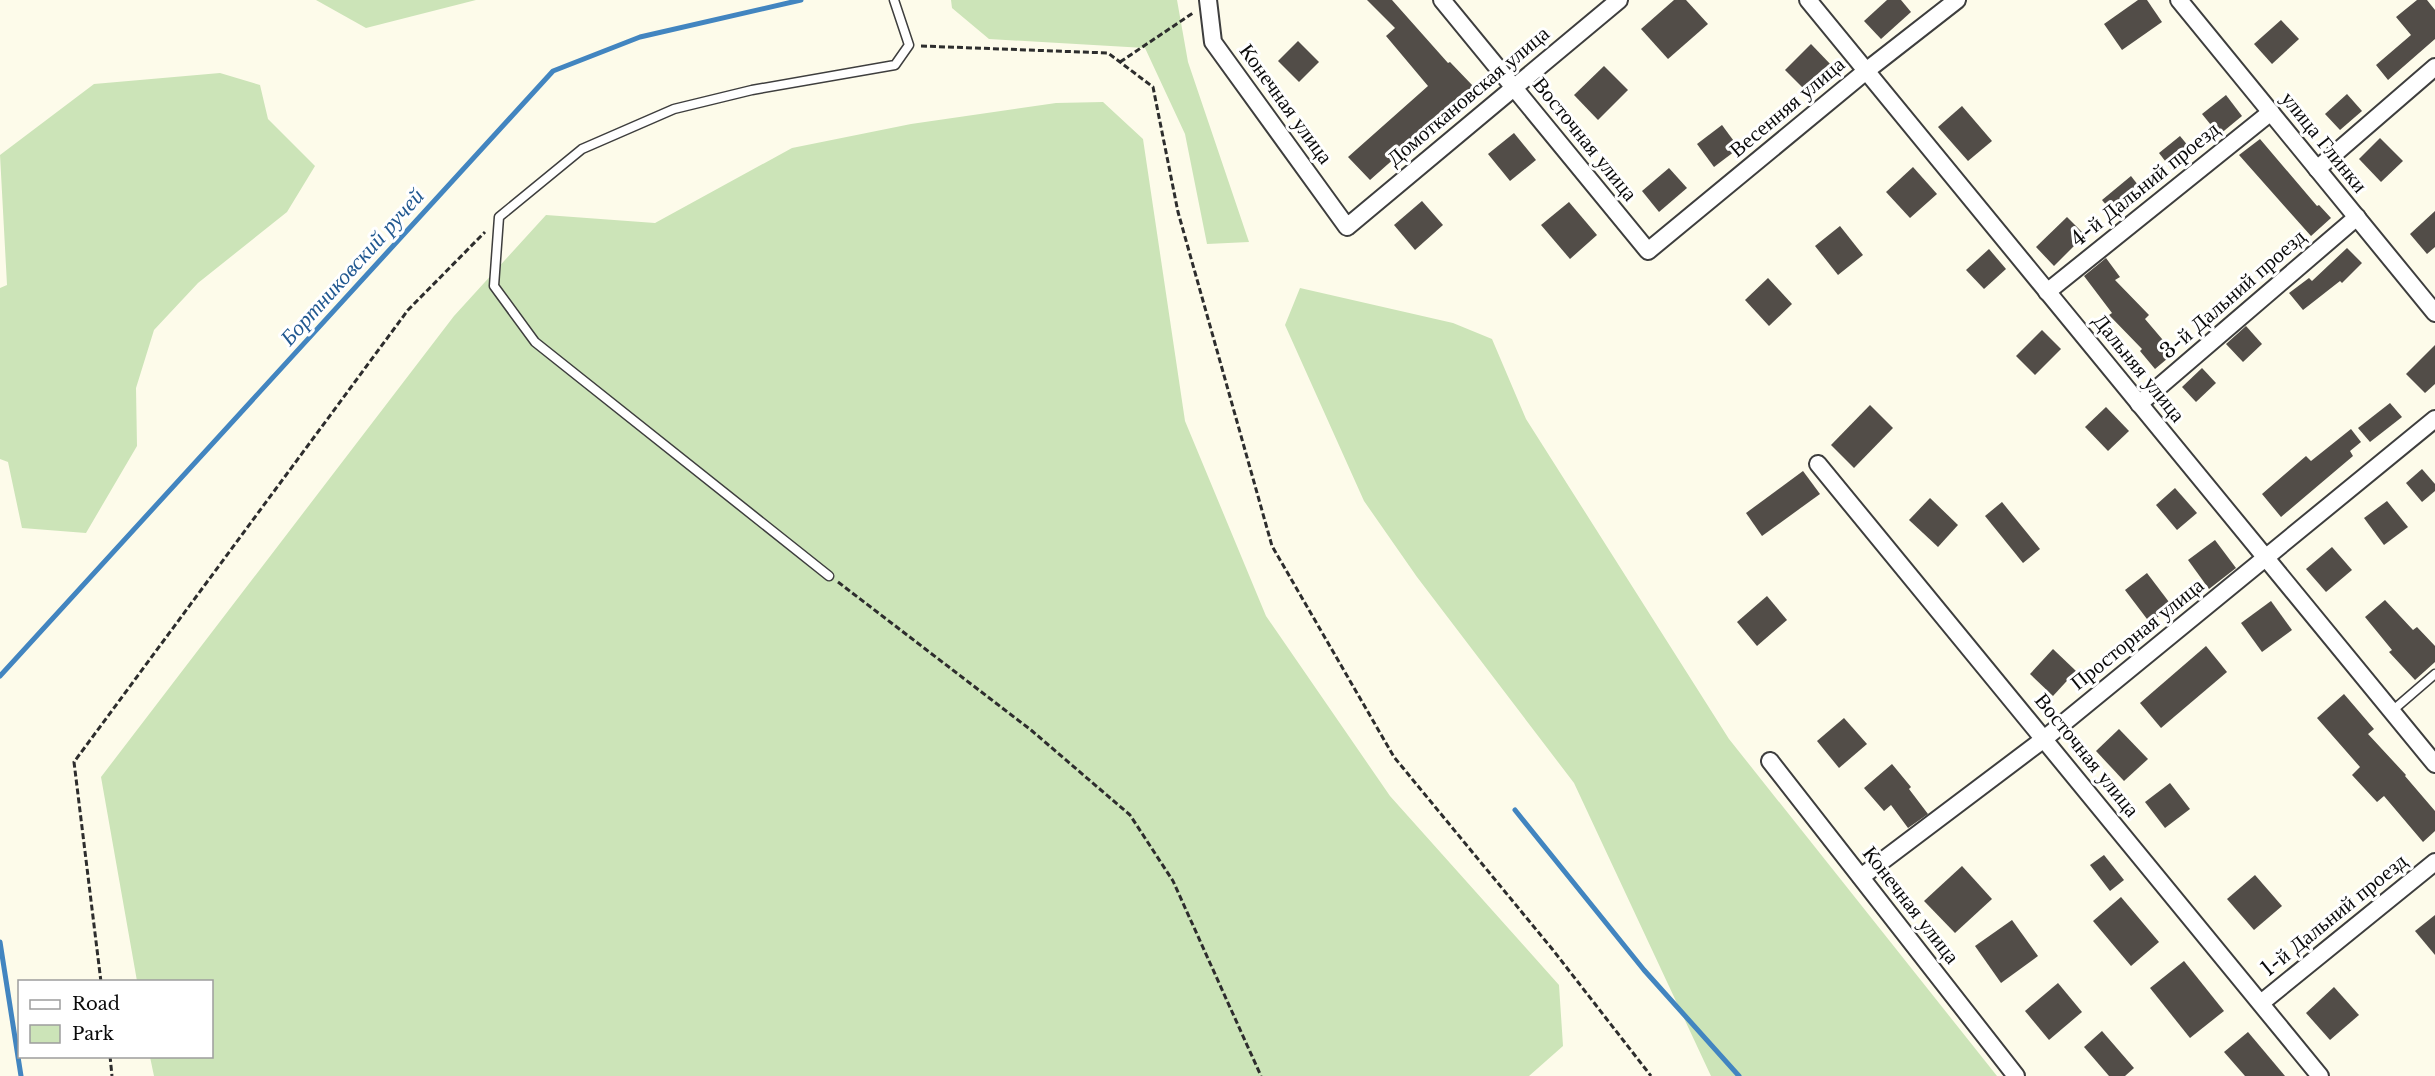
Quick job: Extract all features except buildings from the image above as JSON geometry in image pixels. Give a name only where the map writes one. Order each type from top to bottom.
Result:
[{"type":"street","name":"Конечная улица","points":[[1208,0],[1214,42],[1347,227]]},
{"type":"street","name":"Восточная улица","points":[[1442,0],[1648,251]]},
{"type":"street","name":"Домоткановская улица","points":[[1347,227],[1619,0]]},
{"type":"street","name":"Дальняя улица","points":[[1808,0],[2435,764]]},
{"type":"street","name":"Весенняя улица","points":[[1648,251],[1866,71],[1957,0]]},
{"type":"street","name":"улица Глинки","points":[[2179,0],[2435,313]]},
{"type":"street","points":[[2318,169],[2435,67]]},
{"type":"street","name":"4-й Дальний проезд","points":[[2047,291],[2271,112]]},
{"type":"street","name":"3-й Дальний проезд","points":[[2139,404],[2357,217]]},
{"type":"street","name":"Просторная улица","points":[[1861,877],[2044,739],[2435,419]]},
{"type":"street","name":"Восточная улица","points":[[1818,464],[2320,1076]]},
{"type":"street","name":"Конечная улица","points":[[1770,761],[2016,1076]]},
{"type":"street","name":"1-й Дальний проезд","points":[[2261,1003],[2435,862]]},
{"type":"lane","points":[[829,576],[535,342],[494,286],[499,217],[582,149],[675,109],[752,90],[895,65],[909,45],[894,0]]},
{"type":"lane","points":[[2392,711],[2435,674]]},
{"type":"path","points":[[1120,62],[1167,32],[1190,14]]},
{"type":"path","points":[[909,45],[1108,53],[1154,87],[1178,212],[1272,546],[1394,757],[1553,950],[1651,1076]]},
{"type":"path","points":[[100,980],[74,762],[408,310],[499,217]]},
{"type":"path","points":[[829,576],[1031,730],[1130,814],[1173,882],[1261,1076]]},
{"type":"path","points":[[110,1058],[112,1076]]},
{"type":"green space","points":[[316,0],[476,0],[366,28]]},
{"type":"green space","points":[[951,0],[1177,0],[1188,62],[1249,242],[1207,244],[1185,134],[1145,48],[989,39],[952,8]]},
{"type":"green space","points":[[220,73],[260,85],[268,119],[315,166],[287,212],[198,283],[154,330],[136,388],[137,446],[86,533],[22,528],[8,462],[0,459],[0,288],[7,285],[0,155],[94,84]]},
{"type":"green space","points":[[1103,102],[1143,139],[1185,421],[1266,616],[1390,796],[1559,985],[1563,1046],[1529,1076],[154,1076],[150,1058],[213,1058],[213,980],[137,980],[101,777],[454,316],[546,215],[655,223],[792,148],[911,124],[1056,103]]},
{"type":"green space","points":[[1300,288],[1453,323],[1492,339],[1526,419],[1729,739],[1997,1076],[1711,1076],[1574,783],[1417,577],[1364,501],[1285,325]]},
{"type":"waterway","name":"Бортниковский ручей","points":[[0,676],[553,71],[640,37],[801,0]]},
{"type":"waterway","points":[[1515,810],[1644,970],[1739,1076]]},
{"type":"waterway","name":"Бортниковский ручей","points":[[0,942],[18,1057]]},
{"type":"waterway","name":"Бортниковский ручей","points":[[18,1058],[21,1076]]}]
